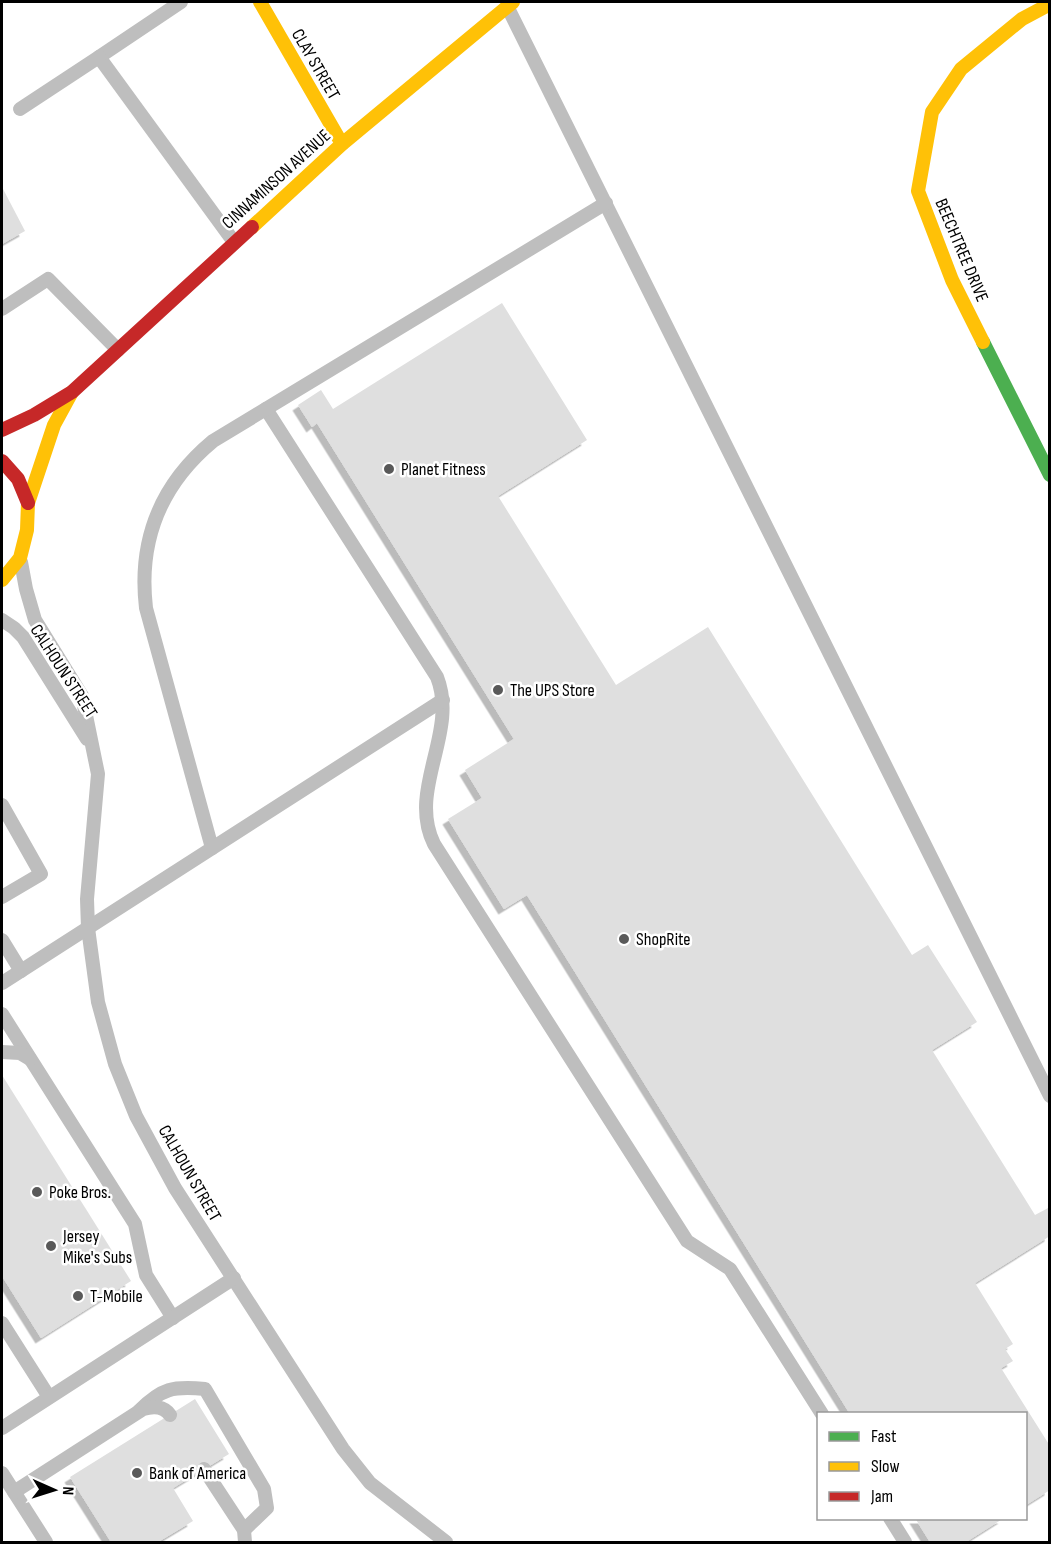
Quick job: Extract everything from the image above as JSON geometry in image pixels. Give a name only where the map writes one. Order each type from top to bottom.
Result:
[{"type":"main road","name":"CLAY STREET","points":[[260,2],[342,144]]},
{"type":"main road","name":"CINNAMINSON AVENUE","points":[[2,430],[34,415],[72,392],[342,144],[510,4]]},
{"type":"main road","name":"BEECHTREE DRIVE","points":[[1050,4],[1022,19],[961,69],[932,112],[918,191],[952,280],[1050,475]]},
{"type":"main road","name":"CINNAMINSON AVENUE","points":[[2,580],[20,558],[27,530],[28,503],[54,425],[72,392]]},
{"type":"main road","points":[[2,461],[18,480],[28,503]]},
{"type":"lane","points":[[20,109],[181,2]]},
{"type":"lane","points":[[510,4],[606,203],[1050,1096]]},
{"type":"lane","points":[[99,57],[234,242]]},
{"type":"lane","points":[[212,848],[146,608],[144,591],[145,557],[153,523],[177,478],[213,441],[606,203]]},
{"type":"lane","points":[[2,309],[48,279],[118,350]]},
{"type":"lane","points":[[266,409],[437,677],[443,700],[442,724],[424,806],[428,829],[434,844],[687,1241],[730,1269],[821,1412]]},
{"type":"lane","name":"CALHOUN STREET","points":[[20,558],[34,620],[82,696],[98,774],[87,899],[88,928],[98,1002],[124,1090],[175,1188],[343,1449],[370,1483],[446,1542]]},
{"type":"lane","name":"CALHOUN STREET","points":[[2,620],[22,637],[91,746]]},
{"type":"lane","points":[[2,983],[443,700]]},
{"type":"lane","points":[[2,805],[40,874],[2,897]]},
{"type":"lane","points":[[2,940],[21,971]]},
{"type":"lane","points":[[2,1014],[135,1224],[146,1275],[173,1318]]},
{"type":"lane","points":[[2,1052],[20,1053],[30,1059]]},
{"type":"lane","points":[[2,1428],[234,1278]]},
{"type":"lane","points":[[2,1323],[49,1397]]},
{"type":"lane","points":[[139,1412],[153,1397],[178,1387],[205,1389],[264,1489],[267,1508],[244,1536],[204,1469]]},
{"type":"lane","points":[[14,1492],[146,1408],[156,1407],[167,1410],[170,1415]]},
{"type":"lane","points":[[2,1473],[46,1542]]},
{"type":"lane","points":[[891,1520],[905,1542]]},
{"type":"building","points":[[2,187],[25,231],[2,244]]},
{"type":"building","points":[[502,303],[587,440],[498,496],[616,685],[708,627],[912,955],[928,945],[977,1022],[932,1050],[1035,1215],[1050,1207],[1050,1236],[975,1283],[1013,1344],[1005,1349],[1013,1361],[1001,1368],[1050,1446],[1050,1490],[1027,1504],[1027,1412],[849,1412],[527,895],[504,909],[448,819],[482,798],[465,770],[514,739],[317,423],[312,427],[298,405],[321,390],[333,409]]},
{"type":"building","points":[[2,1075],[131,1281],[41,1338],[2,1276]]},
{"type":"building","name":"Bank of America","points":[[195,1399],[229,1454],[173,1488],[193,1521],[158,1542],[111,1542],[70,1477]]},
{"type":"building","points":[[916,1520],[1001,1520],[966,1542],[930,1542]]},
{"type":"traffic: fast","points":[[983,342],[1050,475]]},
{"type":"traffic: slow","points":[[260,2],[342,144]]},
{"type":"traffic: slow","points":[[252,227],[342,144],[513,2]]},
{"type":"traffic: slow","points":[[983,342],[952,280],[918,191],[932,112],[961,69],[1022,19],[1050,4]]},
{"type":"traffic: slow","points":[[2,580],[20,558],[27,530],[28,503],[54,425],[72,392]]},
{"type":"traffic: jam","points":[[2,430],[34,415],[72,392],[252,227]]},
{"type":"traffic: jam","points":[[2,461],[18,479],[28,503]]},
{"type":"place","name":"Planet Fitness","points":[[389,469]]},
{"type":"place","name":"The UPS Store","points":[[498,690]]},
{"type":"place","name":"ShopRite","points":[[624,939]]},
{"type":"place","name":"Poke Bros.","points":[[37,1192]]},
{"type":"place","name":"Jersey Mike's Subs","points":[[51,1246]]},
{"type":"place","name":"T-Mobile","points":[[78,1296]]},
{"type":"place","name":"Bank of America","points":[[137,1473]]}]
